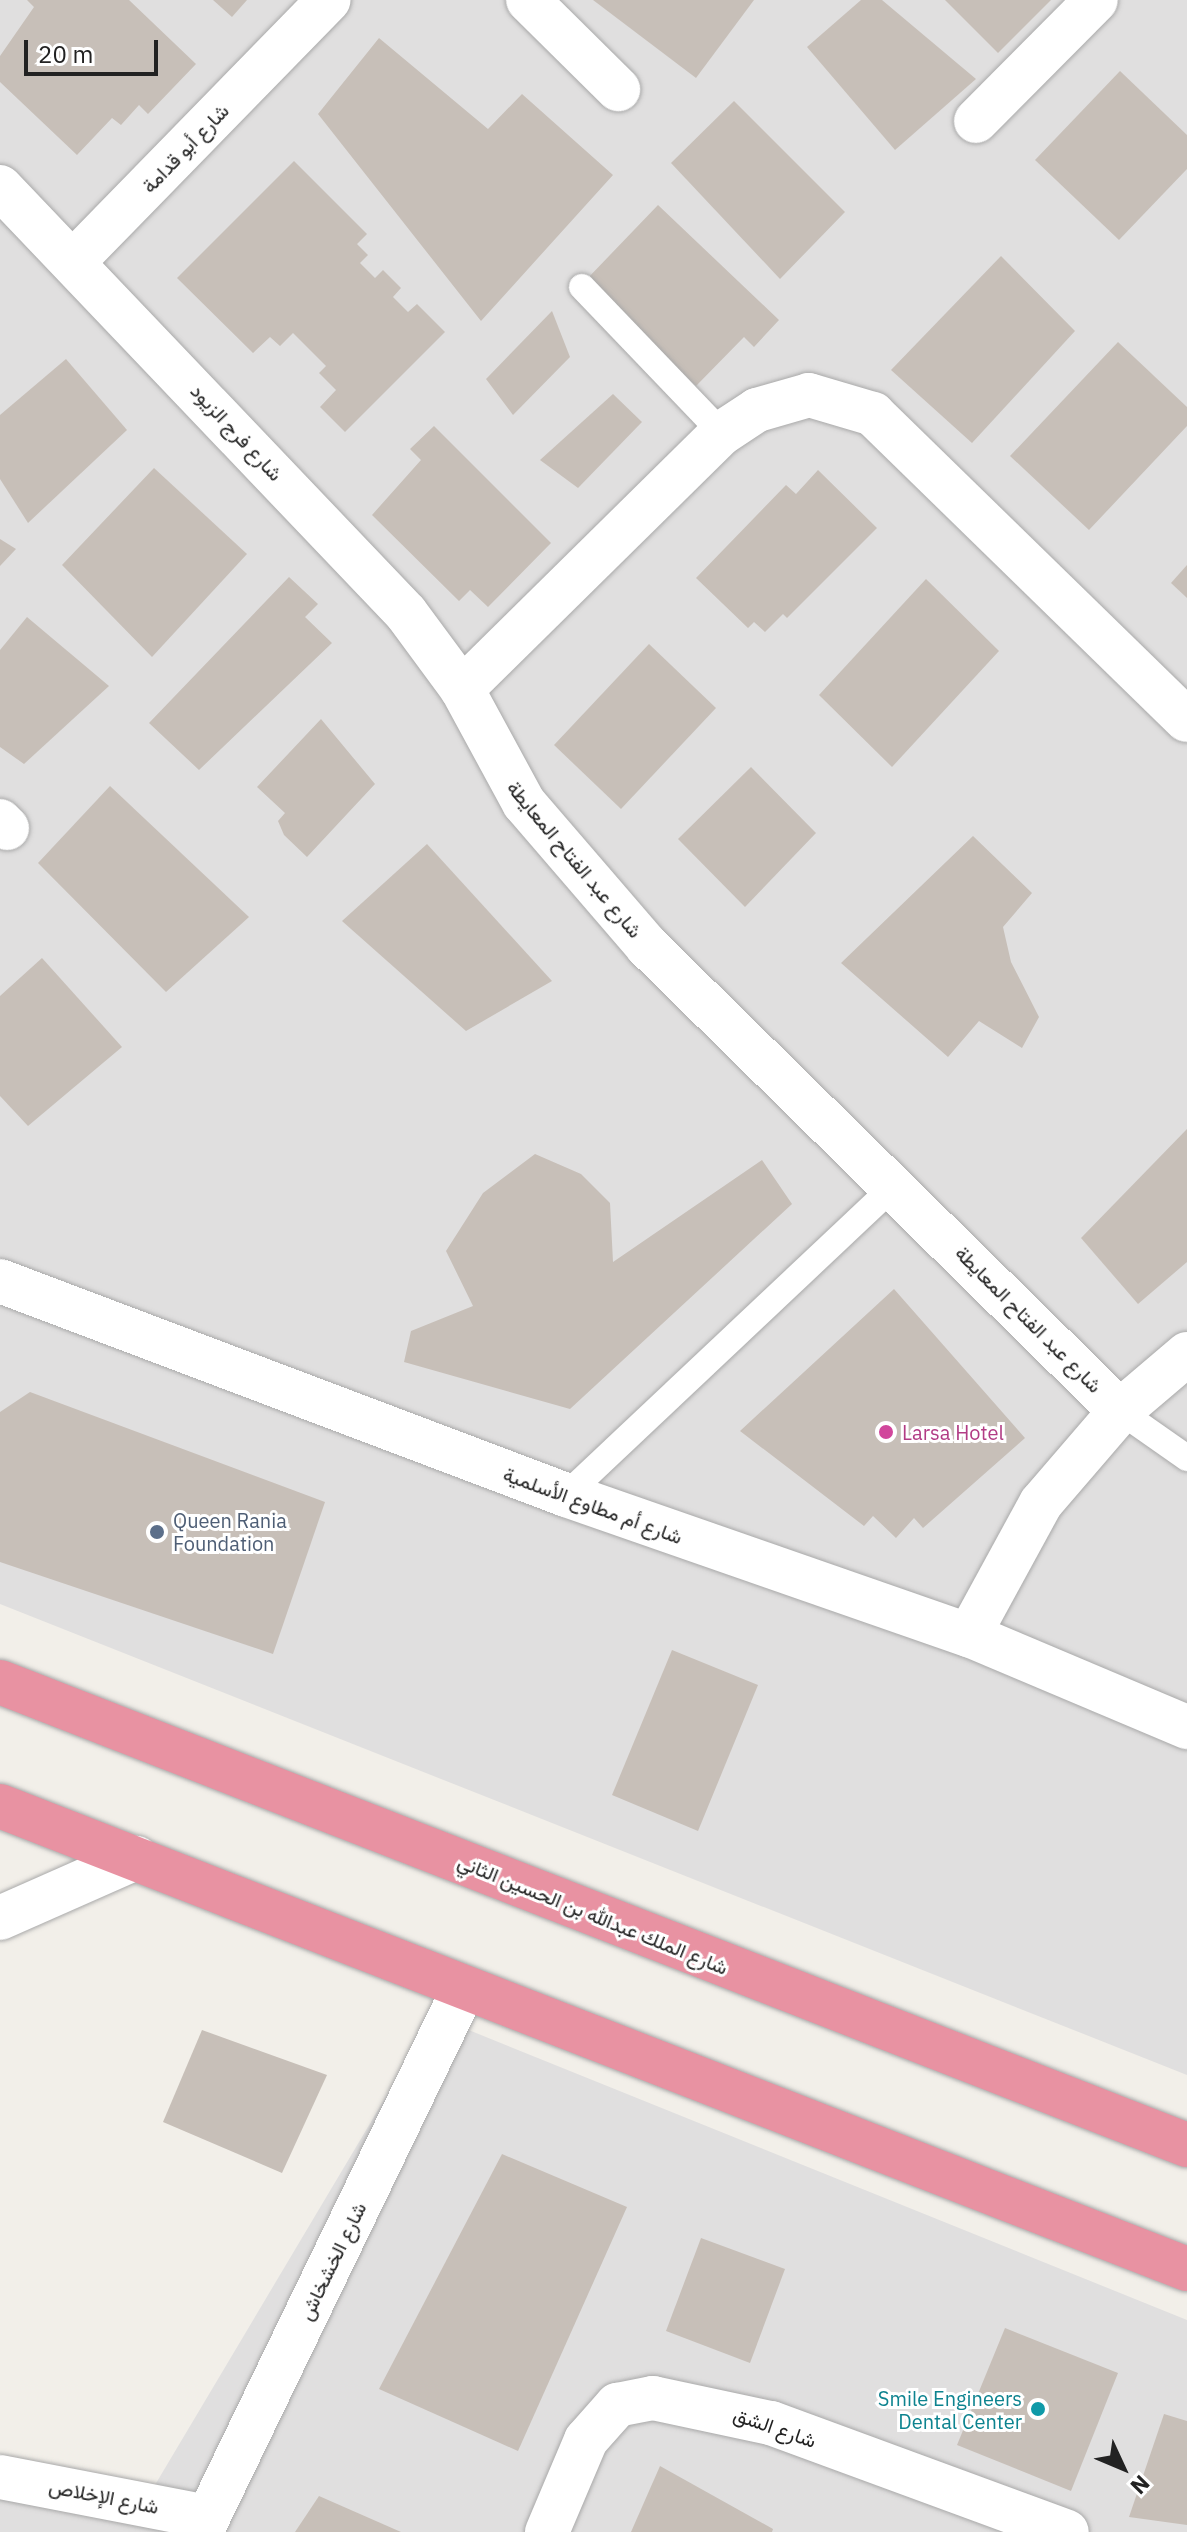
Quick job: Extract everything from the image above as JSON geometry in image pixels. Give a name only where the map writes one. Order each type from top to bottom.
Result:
[{"type":"highway","name":"شارع الملك عبدالله بن الحسين الثاني","points":[[0,1682],[1187,2145]]},
{"type":"highway","points":[[0,1806],[463,1990],[1187,2269]]},
{"type":"street","name":"شارع أبو قدامة","points":[[75,260],[329,0]]},
{"type":"street","points":[[528,0],[618,89]]},
{"type":"street","points":[[976,121],[1096,0]]},
{"type":"street","name":"شارع فرج الزيود","points":[[0,187],[75,260],[406,613],[462,689]]},
{"type":"street","points":[[462,689],[722,433],[757,410],[809,395],[873,414],[1187,720]]},
{"type":"street","name":"شارع عبد الفتاح المعايطة","points":[[462,689],[501,769],[576,866],[647,946],[895,1185],[1120,1411]]},
{"type":"street","name":"شارع أم مطاوع الأسلمية","points":[[0,1281],[566,1495],[969,1635],[1187,1727]]},
{"type":"street","points":[[969,1635],[1041,1503],[1120,1411],[1187,1354]]},
{"type":"street","points":[[0,1918],[136,1858]]},
{"type":"street","name":"شارع الخشخاش","points":[[204,2525],[463,1990]]},
{"type":"street","name":"شارع الشق","points":[[547,2532],[586,2440],[617,2405],[653,2398],[771,2423],[1067,2532]]},
{"type":"street","name":"شارع الإخلاص","points":[[0,2477],[204,2525]]},
{"type":"lane","points":[[582,287],[722,433]]},
{"type":"lane","points":[[566,1495],[895,1185]]},
{"type":"lane","points":[[1120,1411],[1187,1458]]},
{"type":"shaded area","points":[[0,0],[1187,0],[1187,2075],[0,1604]]},
{"type":"shaded area","points":[[434,2016],[1187,2320],[1187,2532],[0,2532],[0,2479],[149,2495]]},
{"type":"building","points":[[27,0],[129,0],[196,64],[148,114],[139,105],[121,125],[112,118],[77,155],[0,82],[0,56],[34,7]]},
{"type":"building","points":[[213,0],[247,0],[232,17]]},
{"type":"building","points":[[593,0],[754,0],[696,78]]},
{"type":"building","points":[[861,0],[882,0],[976,79],[895,150],[807,47]]},
{"type":"building","points":[[945,0],[1051,0],[998,53]]},
{"type":"building","points":[[379,38],[488,129],[522,94],[613,175],[481,321],[318,114]]},
{"type":"building","points":[[1120,71],[1187,135],[1187,169],[1119,240],[1035,160]]},
{"type":"building","points":[[734,101],[845,212],[780,279],[671,163]]},
{"type":"building","points":[[294,161],[367,234],[357,244],[368,255],[360,263],[375,278],[383,270],[401,288],[393,297],[408,312],[417,304],[445,332],[345,432],[320,407],[336,390],[319,373],[326,366],[293,333],[280,346],[270,337],[253,353],[177,278]]},
{"type":"building","points":[[658,205],[779,320],[754,347],[744,337],[696,386],[586,280]]},
{"type":"building","points":[[1001,256],[1075,331],[972,443],[891,370]]},
{"type":"building","points":[[552,311],[570,357],[513,415],[486,379]]},
{"type":"building","points":[[1118,342],[1187,407],[1187,426],[1089,530],[1010,456]]},
{"type":"building","points":[[66,359],[127,430],[28,523],[0,479],[0,415]]},
{"type":"building","points":[[613,394],[642,422],[578,488],[540,460]]},
{"type":"building","points":[[434,426],[551,543],[488,607],[470,590],[459,601],[372,515],[421,460],[410,449]]},
{"type":"building","points":[[154,468],[247,554],[152,657],[62,565]]},
{"type":"building","points":[[818,470],[877,528],[787,618],[783,614],[765,632],[754,622],[748,628],[696,578],[786,485],[796,494]]},
{"type":"building","points":[[0,539],[16,549],[0,566]]},
{"type":"building","points":[[1187,565],[1187,598],[1171,583]]},
{"type":"building","points":[[289,577],[318,604],[305,617],[332,643],[199,770],[149,723]]},
{"type":"building","points":[[926,579],[999,651],[892,767],[819,695]]},
{"type":"building","points":[[27,617],[109,686],[24,764],[0,747],[0,650]]},
{"type":"building","points":[[649,644],[716,708],[621,809],[554,745]]},
{"type":"building","points":[[321,719],[375,784],[307,857],[284,835],[278,821],[285,813],[257,787]]},
{"type":"building","points":[[751,767],[816,833],[745,907],[678,839]]},
{"type":"building","points":[[110,786],[249,917],[166,992],[38,863]]},
{"type":"building","points":[[973,836],[1032,893],[1003,927],[1011,962],[1039,1017],[1022,1048],[979,1021],[948,1057],[841,963]]},
{"type":"building","points":[[427,844],[552,981],[466,1031],[342,921]]},
{"type":"building","points":[[42,958],[122,1047],[28,1126],[0,1096],[0,996]]},
{"type":"building","points":[[1187,1129],[1187,1262],[1138,1304],[1081,1238]]},
{"type":"building","points":[[535,1154],[581,1174],[610,1203],[613,1262],[762,1160],[792,1204],[570,1409],[404,1362],[411,1331],[473,1306],[446,1251],[483,1193]]},
{"type":"building","points":[[894,1289],[1025,1438],[923,1528],[914,1518],[896,1538],[873,1516],[864,1526],[740,1431]]},
{"type":"building","name":"Queen Rania Foundation","points":[[30,1392],[325,1502],[273,1654],[0,1562],[0,1412]]},
{"type":"building","points":[[672,1650],[758,1685],[698,1831],[612,1795]]},
{"type":"building","points":[[202,2030],[327,2075],[282,2173],[163,2122]]},
{"type":"building","points":[[502,2154],[627,2207],[518,2451],[379,2389]]},
{"type":"building","points":[[701,2238],[785,2269],[750,2363],[666,2331]]},
{"type":"building","name":"Smile Engineers Dental Center","points":[[1005,2328],[1118,2373],[1071,2491],[957,2445]]},
{"type":"building","points":[[1164,2414],[1187,2421],[1187,2525],[1129,2517]]},
{"type":"building","points":[[660,2466],[773,2529],[772,2532],[631,2532]]},
{"type":"building","points":[[319,2496],[401,2532],[295,2532]]},
{"type":"place","name":"Larsa Hotel","points":[[886,1432]]},
{"type":"place","name":"Queen Rania Foundation","points":[[157,1532]]},
{"type":"place","name":"Smile Engineers Dental Center","points":[[1038,2409]]}]
